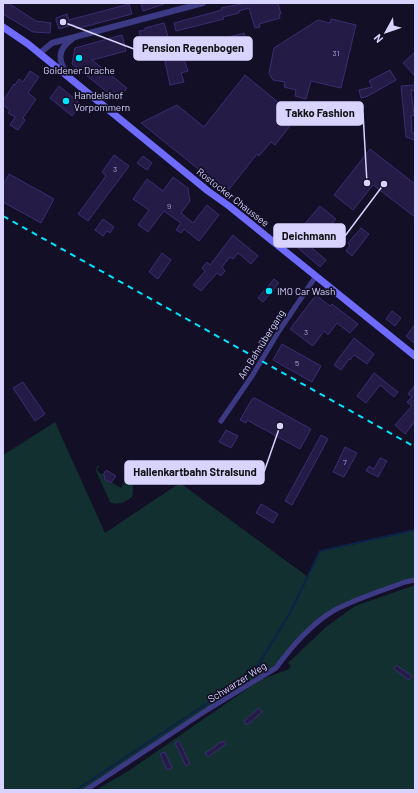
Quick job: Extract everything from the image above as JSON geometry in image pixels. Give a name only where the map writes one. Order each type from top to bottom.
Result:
[{"type":"main road","name":"Rostocker Chaussee","points":[[3,27],[40,53],[208,191],[229,206],[415,356]]},
{"type":"street","points":[[40,53],[52,43],[202,3]]},
{"type":"street","points":[[72,80],[63,66],[60,54],[65,45],[76,37]]},
{"type":"street","name":"Am Bahnübergang","points":[[221,421],[252,376],[279,331],[316,276]]},
{"type":"street","name":"Schwarzer Weg","points":[[86,790],[207,710],[271,672],[301,637],[333,611],[398,585],[415,580]]},
{"type":"green space","points":[[55,422],[105,533],[180,483],[308,577],[320,551],[415,530],[415,579],[333,611],[301,637],[276,668],[86,790],[3,790],[3,455]]},
{"type":"green space","points":[[97,466],[99,466],[97,471],[104,476],[103,479],[121,488],[127,478],[133,487],[132,497],[121,503],[116,504],[110,502],[96,471]]},
{"type":"green space","points":[[415,585],[415,790],[96,790],[130,770],[260,680],[289,669],[291,666],[288,663],[326,627],[355,606]]},
{"type":"building","points":[[3,3],[8,3],[36,21],[51,23],[50,33],[33,32],[3,14]]},
{"type":"building","points":[[141,3],[164,3],[164,4],[143,11]]},
{"type":"building","points":[[246,3],[278,3],[281,14],[279,14],[280,18],[259,24],[260,27],[255,28],[249,8],[239,11],[239,13],[223,17],[224,19],[176,31],[174,23],[222,10],[221,8]]},
{"type":"building","points":[[129,4],[132,14],[76,29],[74,24],[59,29],[56,20],[56,18],[67,14],[69,20]]},
{"type":"building","points":[[331,19],[356,25],[341,88],[311,81],[306,99],[295,96],[296,90],[284,87],[285,82],[273,80],[269,73],[274,48],[318,20],[330,23]]},
{"type":"building","points":[[164,23],[169,40],[173,39],[174,44],[180,43],[182,50],[244,33],[246,39],[183,56],[188,71],[181,73],[184,82],[170,85],[161,42],[151,46],[147,38],[141,40],[139,31]]},
{"type":"building","points":[[122,35],[126,51],[92,60],[127,88],[117,100],[72,64],[75,48]]},
{"type":"building","points":[[415,52],[415,76],[403,63]]},
{"type":"building","points":[[390,70],[396,80],[368,96],[361,98],[359,90],[372,87],[369,81]]},
{"type":"building","points":[[30,71],[39,77],[28,93],[36,99],[23,118],[25,120],[18,130],[10,125],[15,117],[8,113],[10,110],[3,105],[3,101],[14,84],[15,85],[19,79],[23,82]]},
{"type":"building","points":[[245,75],[284,107],[286,105],[290,108],[288,110],[297,117],[275,145],[271,142],[259,156],[257,154],[227,192],[141,123],[177,105],[204,127]]},
{"type":"building","points":[[415,85],[415,92],[411,89],[414,115],[411,116],[412,133],[415,134],[415,140],[406,137],[401,86]]},
{"type":"building","name":"Handelshof Vorpommern","points":[[59,86],[81,104],[72,116],[50,98]]},
{"type":"building","points":[[370,149],[415,184],[415,217],[373,185],[353,210],[334,195]]},
{"type":"building","points":[[114,155],[129,166],[88,221],[78,214],[106,176],[102,172]]},
{"type":"building","points":[[143,156],[152,163],[147,170],[137,163]]},
{"type":"building","points":[[9,174],[54,199],[41,223],[3,202],[3,185]]},
{"type":"building","points":[[173,177],[188,188],[190,201],[181,213],[193,223],[207,205],[219,215],[199,241],[184,229],[181,233],[176,230],[181,223],[164,211],[148,232],[138,225],[149,210],[133,199],[147,179],[163,191]]},
{"type":"building","points":[[320,206],[336,219],[312,248],[326,260],[320,267],[290,241]]},
{"type":"building","points":[[103,219],[114,227],[110,233],[107,231],[103,236],[95,230]]},
{"type":"building","points":[[361,228],[369,234],[352,256],[346,251],[350,245],[348,243]]},
{"type":"building","points":[[233,235],[258,256],[251,264],[238,253],[233,259],[230,257],[222,267],[225,271],[221,276],[217,273],[201,291],[193,285],[205,271],[202,268],[207,262],[210,265]]},
{"type":"building","points":[[162,253],[171,260],[158,279],[149,272]]},
{"type":"building","name":"IMO Car Wash","points":[[274,279],[279,283],[263,302],[258,298]]},
{"type":"building","points":[[316,295],[330,306],[332,304],[358,324],[350,333],[337,323],[328,335],[324,331],[313,346],[290,329]]},
{"type":"building","points":[[392,311],[401,318],[395,326],[386,319]]},
{"type":"building","points":[[415,325],[415,344],[406,336]]},
{"type":"building","points":[[354,338],[374,354],[367,364],[354,355],[341,370],[334,365]]},
{"type":"building","points":[[282,344],[321,366],[312,382],[273,360]]},
{"type":"building","points":[[374,373],[398,392],[394,397],[380,385],[366,403],[357,396]]},
{"type":"building","points":[[23,382],[45,414],[35,421],[13,388]]},
{"type":"building","points":[[415,385],[415,421],[405,434],[395,425],[412,406],[407,402],[412,397],[408,394]]},
{"type":"building","points":[[255,398],[311,429],[300,449],[247,420],[246,423],[240,420],[252,399]]},
{"type":"building","points":[[226,430],[238,436],[231,448],[219,442]]},
{"type":"building","points":[[321,435],[328,439],[292,505],[285,501]]},
{"type":"building","points":[[345,447],[357,453],[344,477],[333,472]]},
{"type":"building","points":[[380,458],[387,461],[378,477],[366,471],[369,466],[374,469]]},
{"type":"building","points":[[106,470],[116,476],[111,483],[104,479],[105,476],[103,475]]},
{"type":"building","points":[[261,504],[278,514],[273,523],[256,513]]},
{"type":"building","points":[[396,665],[412,676],[409,680],[394,669]]},
{"type":"building","points":[[259,708],[262,712],[247,725],[244,721]]},
{"type":"building","points":[[179,741],[190,764],[186,766],[175,743]]},
{"type":"building","points":[[224,741],[226,744],[208,757],[205,753],[220,742]]},
{"type":"building","points":[[165,752],[172,768],[167,770],[160,754]]},
{"type":"waterway","points":[[76,790],[253,673],[290,613],[320,551],[415,530]]},
{"type":"railway","points":[[3,216],[415,447]]},
{"type":"place","name":"Pension Regenbogen","points":[[63,22]]},
{"type":"place","name":"Goldener Drache","points":[[79,58]]},
{"type":"place","name":"Handelshof Vorpommern","points":[[66,101]]},
{"type":"place","name":"Takko Fashion","points":[[367,183]]},
{"type":"place","name":"Deichmann","points":[[384,184]]},
{"type":"place","name":"IMO Car Wash","points":[[269,291]]},
{"type":"place","name":"Hallenkartbahn Stralsund","points":[[280,426]]}]
